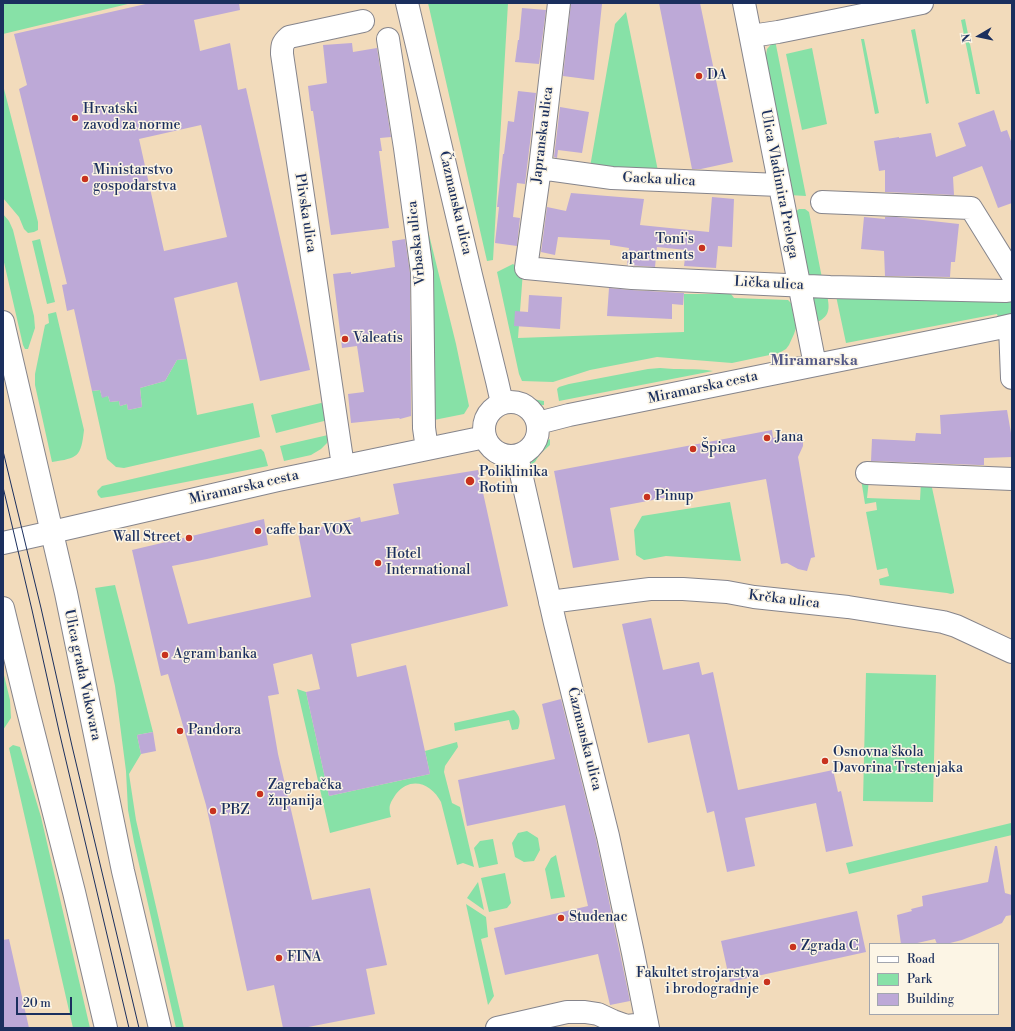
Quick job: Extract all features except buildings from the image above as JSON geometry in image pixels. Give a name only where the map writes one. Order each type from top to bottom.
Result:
[{"type":"street","name":"Čazmanska ulica","points":[[408,3],[502,403]]},
{"type":"street","name":"Japranska ulica","points":[[526,268],[540,168],[559,3]]},
{"type":"street","name":"Ulica Vladimira Preloga","points":[[744,3],[815,365]]},
{"type":"street","points":[[751,36],[922,3]]},
{"type":"street","name":"Plivska ulica","points":[[343,466],[282,46],[284,40],[289,37],[363,21]]},
{"type":"street","name":"Vrbaska ulica","points":[[388,39],[422,272],[424,428],[427,449]]},
{"type":"street","name":"Gacka ulica","points":[[540,168],[612,178],[780,185]]},
{"type":"street","points":[[822,202],[971,208],[1012,274]]},
{"type":"street","name":"Lička ulica","points":[[526,268],[632,278],[799,286],[1012,290]]},
{"type":"street","name":"Ulica grada Vukovara","points":[[3,322],[66,593],[123,871],[160,1028]]},
{"type":"street","points":[[1011,325],[1012,378]]},
{"type":"street","name":"Miramarska cesta","points":[[538,423],[569,415],[1011,325]]},
{"type":"street","points":[[514,402],[523,404],[530,409],[536,417],[538,423],[536,441],[525,453],[517,456],[501,455],[494,451],[488,444],[483,428],[485,419],[490,411],[502,403],[514,402]]},
{"type":"street","name":"Miramarska cesta","points":[[3,543],[278,480],[485,437]]},
{"type":"street","name":"Čazmanska ulica","points":[[497,1028],[567,1012],[598,1014],[627,1026],[647,1026],[608,836],[550,602],[517,456]]},
{"type":"street","points":[[867,473],[1012,479]]},
{"type":"street","name":"Krčka ulica","points":[[550,602],[650,590],[683,589],[727,592],[754,597],[848,607],[943,622],[956,626],[1012,652]]},
{"type":"street","points":[[3,608],[74,892],[106,1028]]},
{"type":"green space","points":[[3,3],[132,3],[3,34]]},
{"type":"green space","points":[[428,3],[508,3],[493,260],[487,261]]},
{"type":"green space","points":[[626,12],[658,171],[590,167],[615,24]]},
{"type":"green space","points":[[965,19],[980,94],[976,94],[961,20]]},
{"type":"green space","points":[[915,29],[929,103],[926,104],[911,30]]},
{"type":"green space","points":[[861,39],[864,39],[879,113],[875,114]]},
{"type":"green space","points":[[775,40],[806,196],[789,195],[764,68],[767,49]]},
{"type":"green space","points":[[812,48],[827,124],[802,130],[786,54]]},
{"type":"green space","points":[[3,85],[38,222],[38,230],[34,232],[28,233],[24,229],[19,217],[3,198]]},
{"type":"green space","points":[[418,190],[456,344],[469,406],[464,414],[434,420]]},
{"type":"green space","points":[[799,209],[805,209],[809,212],[822,278],[809,277],[806,273],[794,213]]},
{"type":"green space","points":[[3,214],[9,221],[13,230],[34,316],[35,328],[28,349],[25,349],[23,345],[3,258]]},
{"type":"green space","points":[[40,239],[55,302],[47,304],[32,241]]},
{"type":"green space","points":[[513,264],[523,271],[518,338],[684,332],[684,294],[731,294],[734,298],[788,300],[791,303],[796,328],[789,345],[786,349],[779,353],[732,363],[657,357],[590,370],[553,382],[522,381],[519,374],[497,272]]},
{"type":"green space","points":[[827,295],[828,312],[824,318],[815,323],[812,297]]},
{"type":"green space","points":[[836,296],[1012,299],[1012,317],[999,320],[997,314],[846,343]]},
{"type":"green space","points":[[56,312],[84,430],[83,439],[77,455],[68,459],[52,462],[35,385],[35,374],[45,325],[49,323],[48,314]]},
{"type":"green space","points":[[187,359],[197,415],[253,403],[260,437],[124,468],[116,467],[107,459],[92,391],[100,390],[102,397],[108,396],[110,402],[119,401],[120,406],[127,404],[128,410],[142,407],[140,388],[165,381],[177,360]]},
{"type":"green space","points":[[660,368],[713,371],[559,401],[557,389],[559,387],[648,369]]},
{"type":"green space","points":[[512,392],[518,392],[532,399],[544,401],[544,405],[534,406],[526,404],[519,400]]},
{"type":"green space","points":[[321,403],[324,404],[328,420],[276,433],[271,415]]},
{"type":"green space","points":[[328,435],[327,443],[311,455],[284,461],[280,446]]},
{"type":"green space","points":[[550,439],[550,445],[540,454],[535,462],[530,465],[528,463],[534,452],[543,443]]},
{"type":"green space","points":[[261,449],[264,452],[268,466],[114,496],[101,498],[98,495],[97,491],[102,486]]},
{"type":"green space","points":[[859,466],[865,467],[869,480],[867,498],[920,500],[921,482],[931,483],[954,593],[951,594],[880,585],[879,579],[889,576],[887,568],[877,570],[866,512],[877,510],[876,502],[865,504]]},
{"type":"green space","points":[[730,502],[741,561],[666,556],[644,560],[636,555],[634,530],[642,516]]},
{"type":"green space","points":[[115,585],[153,732],[137,735],[141,754],[129,774],[136,820],[184,1028],[176,1028],[128,810],[126,771],[115,686],[95,588]]},
{"type":"green space","points":[[3,671],[10,700],[11,718],[3,730]]},
{"type":"green space","points":[[866,673],[936,675],[933,802],[863,801]]},
{"type":"green space","points":[[297,689],[306,692],[329,796],[430,774],[425,751],[457,742],[458,747],[445,766],[444,772],[452,803],[460,807],[474,867],[463,863],[457,865],[441,802],[432,790],[421,784],[414,783],[408,785],[396,794],[390,806],[391,817],[330,833]]},
{"type":"green space","points":[[514,710],[518,714],[518,729],[512,730],[509,720],[455,731],[454,723]]},
{"type":"green space","points":[[13,745],[20,747],[41,817],[90,1028],[73,1028],[9,748]]},
{"type":"green space","points":[[1011,823],[1012,835],[849,874],[846,863]]},
{"type":"green space","points":[[527,831],[538,838],[540,850],[534,861],[524,862],[515,857],[512,843],[518,833]]},
{"type":"green space","points":[[493,839],[498,864],[479,868],[474,848],[480,841]]},
{"type":"green space","points":[[556,855],[565,897],[551,899],[545,869],[551,858]]},
{"type":"green space","points":[[505,873],[511,903],[507,908],[489,912],[481,878]]},
{"type":"green space","points":[[478,882],[484,910],[467,898]]},
{"type":"green space","points":[[466,904],[486,917],[488,937],[481,939],[494,996],[488,1005]]},
{"type":"tram line","points":[[3,451],[139,1028]]},
{"type":"tram line","points":[[3,487],[129,1028]]},
{"type":"place","name":"DA","points":[[699,76]]},
{"type":"place","name":"Hrvatski zavod za norme","points":[[75,118]]},
{"type":"place","name":"Ministarstvo gospodarstva","points":[[85,179]]},
{"type":"place","name":"Toni's apartments","points":[[702,248]]},
{"type":"place","name":"Valeatis","points":[[345,339]]},
{"type":"place","name":"Jana","points":[[767,438]]},
{"type":"place","name":"Špica","points":[[693,449]]},
{"type":"place","name":"Poliklinika Rotim","points":[[470,481]]},
{"type":"place","name":"Pinup","points":[[647,497]]},
{"type":"place","name":"caffe bar VOX","points":[[258,531]]},
{"type":"place","name":"Wall Street","points":[[189,538]]},
{"type":"place","name":"Hotel International","points":[[378,563]]},
{"type":"place","name":"Agram banka","points":[[165,655]]},
{"type":"place","name":"Pandora","points":[[180,731]]},
{"type":"place","name":"Osnovna škola Davorina Trstenjaka","points":[[825,761]]},
{"type":"place","name":"Zagrebačka županija","points":[[260,794]]},
{"type":"place","name":"PBZ","points":[[213,811]]},
{"type":"place","name":"Studenac","points":[[561,918]]},
{"type":"place","name":"Zgrada C","points":[[793,947]]},
{"type":"place","name":"FINA","points":[[279,958]]},
{"type":"place","name":"Fakultet strojarstva i brodogradnje","points":[[767,982]]},
{"type":"district","name":"Miramarska","points":[[814,361]]}]
